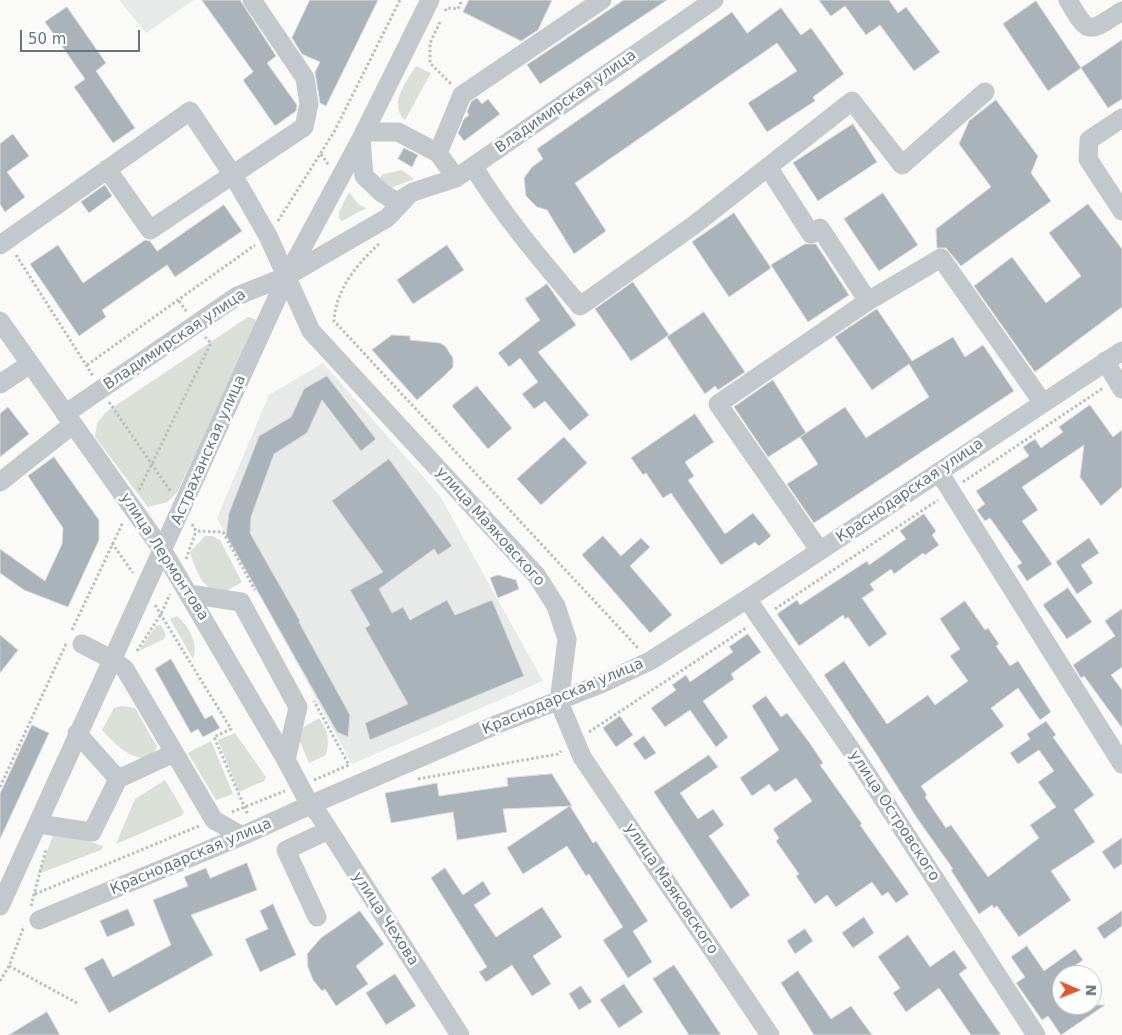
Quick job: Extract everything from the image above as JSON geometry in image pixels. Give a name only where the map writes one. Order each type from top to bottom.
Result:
[{"type":"street","points":[[3,243],[107,169],[150,230],[304,127],[309,104],[305,78],[252,0]]},
{"type":"street","name":"Астраханская улица","points":[[0,906],[45,826],[77,733],[119,664],[145,590],[287,276],[362,136],[430,0]]},
{"type":"street","points":[[438,154],[462,95],[602,0]]},
{"type":"street","name":"Владимирская улица","points":[[362,136],[364,176],[382,193],[397,202],[413,192],[456,178],[714,0]]},
{"type":"street","points":[[1068,0],[1082,24],[1088,28],[1097,28],[1122,11]]},
{"type":"street","points":[[473,166],[493,198],[521,235],[580,306],[694,224],[852,101],[902,165],[986,92]]},
{"type":"street","name":"улица Маяковского","points":[[107,169],[190,112],[233,175],[268,236],[311,331],[538,576],[556,606],[567,639],[559,702],[582,757],[770,1035]]},
{"type":"street","points":[[1122,118],[1090,140],[1088,158],[1122,212]]},
{"type":"street","points":[[362,136],[398,132],[438,154],[456,178]]},
{"type":"street","points":[[768,167],[811,234],[820,228],[868,301]]},
{"type":"street","name":"Владимирская улица","points":[[0,482],[101,390],[237,296],[287,276],[387,218],[413,192]]},
{"type":"street","points":[[820,551],[718,404],[868,301],[941,258],[1043,403]]},
{"type":"street","name":"улица Лермонтова","points":[[0,321],[68,420],[132,504],[163,551],[286,760],[310,805]]},
{"type":"street","name":"Краснодарская улица","points":[[32,917],[248,833],[498,724],[559,702],[650,661],[820,551],[1122,350]]},
{"type":"street","points":[[1105,361],[1122,389]]},
{"type":"street","points":[[0,384],[30,364]]},
{"type":"street","points":[[939,472],[1122,764]]},
{"type":"street","points":[[189,594],[241,602],[298,707],[286,760]]},
{"type":"street","name":"улица Островского","points":[[747,599],[854,754],[1036,1035]]},
{"type":"street","points":[[73,640],[119,664],[214,820],[248,833]]},
{"type":"street","points":[[77,733],[118,779]]},
{"type":"street","points":[[45,826],[92,832],[118,779],[174,753]]},
{"type":"street","name":"улица Чехова","points":[[310,805],[318,813],[460,1035]]},
{"type":"street","points":[[317,917],[286,850],[329,830]]},
{"type":"path","points":[[462,0],[458,8],[446,8],[430,43],[430,63],[462,95]]},
{"type":"path","points":[[321,154],[340,176]]},
{"type":"path","points":[[383,240],[358,263],[341,292],[334,321],[650,661],[666,681]]},
{"type":"path","points":[[3,243],[196,531],[223,532],[256,592]]},
{"type":"path","points":[[0,787],[73,640],[112,543],[152,466],[211,343],[179,300]]},
{"type":"path","points":[[112,543],[161,614],[231,729],[214,737],[244,807],[248,833]]},
{"type":"path","points":[[119,664],[161,614]]},
{"type":"path","points":[[35,894],[244,807],[349,766],[312,696]]},
{"type":"path","points":[[0,982],[32,917],[45,826]]},
{"type":"path","points":[[9,966],[77,1003]]},
{"type":"shaded area","points":[[119,0],[194,0],[146,33]]},
{"type":"shaded area","points":[[416,66],[431,73],[405,120],[400,114],[398,100],[400,93]]},
{"type":"shaded area","points":[[402,170],[414,179],[391,188],[379,179],[383,174]]},
{"type":"shaded area","points":[[349,192],[358,204],[366,208],[342,221],[339,218],[339,212]]},
{"type":"shaded area","points":[[248,317],[255,319],[258,326],[177,492],[168,502],[148,507],[95,437],[97,423],[106,412]]},
{"type":"shaded area","points":[[323,363],[440,496],[543,681],[352,764],[217,518],[269,395]]},
{"type":"shaded area","points":[[205,536],[212,536],[220,540],[242,582],[231,589],[217,591],[211,589],[197,572],[190,552]]},
{"type":"shaded area","points":[[177,616],[185,625],[194,641],[195,653],[193,659],[170,619]]},
{"type":"shaded area","points":[[161,625],[166,635],[164,639],[139,651],[156,626]]},
{"type":"shaded area","points":[[122,706],[135,708],[157,747],[152,755],[145,758],[129,754],[102,730],[114,708]]},
{"type":"shaded area","points":[[319,718],[327,735],[326,755],[309,763],[299,739],[301,729]]},
{"type":"shaded area","points":[[235,733],[266,777],[264,781],[239,792],[218,740]]},
{"type":"shaded area","points":[[211,741],[233,794],[216,800],[188,753]]},
{"type":"shaded area","points":[[165,780],[184,812],[181,816],[116,844],[135,799]]},
{"type":"shaded area","points":[[67,834],[103,846],[101,850],[38,874],[53,836]]},
{"type":"building","points":[[202,0],[240,0],[276,56],[267,63],[297,105],[296,111],[275,126],[243,80],[253,72]]},
{"type":"building","points":[[310,0],[378,0],[326,106],[320,103],[315,72],[320,62],[302,54],[292,38]]},
{"type":"building","points":[[469,0],[552,0],[538,30],[521,41],[463,12]]},
{"type":"building","points":[[624,0],[667,0],[540,84],[527,65]]},
{"type":"building","points":[[819,0],[889,0],[898,13],[906,7],[940,52],[914,71],[880,25],[866,35],[845,6],[831,16]]},
{"type":"building","points":[[1036,1],[1081,68],[1048,91],[1003,24]]},
{"type":"building","points":[[67,7],[106,63],[96,71],[135,128],[113,143],[74,87],[85,79],[45,22]]},
{"type":"building","points":[[781,8],[801,35],[811,28],[844,74],[813,97],[815,101],[767,132],[748,103],[797,71],[777,43],[575,183],[606,231],[574,254],[547,210],[537,207],[526,196],[524,178],[532,167],[543,159],[537,149],[732,12],[747,33]]},
{"type":"building","points":[[1122,40],[1122,99],[1108,108],[1081,68]]},
{"type":"building","points":[[477,98],[482,104],[488,99],[500,114],[464,141],[458,133],[464,119],[469,115],[467,112],[471,102]]},
{"type":"building","points":[[996,100],[1038,156],[1031,173],[1051,201],[961,266],[946,248],[937,248],[936,229],[991,187],[959,144],[969,121]]},
{"type":"building","points":[[853,124],[877,162],[818,201],[793,163]]},
{"type":"building","points":[[13,134],[29,156],[7,172],[25,197],[5,212],[0,204],[0,144]]},
{"type":"building","points":[[404,148],[418,155],[412,167],[398,159]]},
{"type":"building","points":[[105,185],[112,196],[89,213],[81,202]]},
{"type":"building","points":[[883,193],[918,245],[879,271],[844,219]]},
{"type":"building","points":[[1088,204],[1122,249],[1122,307],[1035,372],[974,286],[1012,257],[1046,303],[1081,276],[1049,233]]},
{"type":"building","points":[[224,205],[242,231],[175,277],[167,265],[102,310],[106,317],[79,336],[30,264],[58,245],[83,283],[145,240],[150,241],[157,251]]},
{"type":"building","points":[[734,213],[771,268],[729,297],[692,242]]},
{"type":"building","points":[[805,244],[816,244],[849,295],[808,322],[771,265]]},
{"type":"building","points":[[447,245],[464,270],[413,304],[397,280]]},
{"type":"building","points":[[633,282],[669,335],[631,361],[595,309]]},
{"type":"building","points":[[547,284],[576,325],[538,352],[589,415],[570,431],[545,401],[534,409],[522,394],[538,382],[520,358],[509,367],[498,353],[540,320],[525,299]]},
{"type":"building","points":[[877,309],[912,361],[953,337],[965,357],[983,345],[1014,391],[814,523],[787,484],[818,464],[800,437],[845,407],[866,438],[929,397],[909,364],[872,390],[835,337]]},
{"type":"building","points":[[704,312],[745,372],[718,390],[715,386],[705,394],[667,337]]},
{"type":"building","points":[[392,335],[410,336],[410,340],[440,343],[445,346],[453,358],[453,367],[417,400],[372,350]]},
{"type":"building","points":[[327,376],[376,439],[361,451],[322,400],[307,433],[274,454],[251,517],[250,533],[350,715],[348,737],[337,732],[226,535],[229,513],[259,436],[291,417],[304,389]]},
{"type":"building","points":[[773,380],[806,433],[768,457],[734,407]]},
{"type":"building","points":[[477,386],[512,428],[488,449],[452,406]]},
{"type":"building","points":[[1090,405],[1113,437],[1122,430],[1122,487],[1101,506],[1080,477],[1084,445],[1022,487],[1038,510],[1022,521],[1052,564],[1027,581],[1017,566],[1022,563],[990,518],[985,521],[977,510],[985,504],[976,491],[1029,456],[1023,447],[1035,439],[1041,448],[1063,432],[1059,427]]},
{"type":"building","points":[[8,407],[29,434],[0,457],[0,414]]},
{"type":"building","points":[[695,414],[714,442],[685,462],[694,476],[688,480],[725,534],[753,513],[771,536],[759,546],[755,542],[721,565],[671,493],[663,498],[646,473],[643,475],[631,458]]},
{"type":"building","points":[[564,437],[587,463],[541,505],[517,479]]},
{"type":"building","points":[[54,457],[99,520],[99,540],[68,607],[24,590],[0,573],[0,549],[45,581],[62,544],[63,528],[28,476]]},
{"type":"building","points":[[389,459],[452,546],[438,555],[434,549],[379,589],[392,613],[403,607],[410,620],[447,600],[455,615],[492,600],[524,676],[370,740],[365,723],[408,704],[365,628],[370,625],[350,590],[383,572],[332,501]]},
{"type":"building","points":[[924,514],[936,531],[932,535],[939,545],[925,555],[923,553],[894,574],[891,569],[870,584],[874,590],[862,598],[887,634],[869,647],[848,617],[845,619],[843,615],[799,646],[777,614],[797,600],[800,605],[867,561],[869,565],[906,539],[900,531]]},
{"type":"building","points":[[603,536],[621,556],[641,538],[650,547],[630,566],[672,615],[650,633],[582,555]]},
{"type":"building","points":[[1089,538],[1099,553],[1081,565],[1093,583],[1077,594],[1056,562]]},
{"type":"building","points":[[498,575],[516,580],[519,589],[498,598],[490,578]]},
{"type":"building","points":[[1068,588],[1092,622],[1067,639],[1043,605]]},
{"type":"building","points":[[965,601],[985,630],[988,628],[999,644],[996,646],[1010,666],[1018,661],[1051,712],[1040,720],[1018,688],[991,708],[1004,726],[921,786],[927,795],[925,797],[946,828],[951,825],[988,877],[1039,838],[1030,825],[1056,807],[1038,782],[1054,771],[1039,750],[1018,764],[1010,753],[1030,739],[1027,734],[1046,721],[1056,735],[1053,737],[1094,795],[1074,810],[1095,842],[1051,871],[1071,900],[1019,937],[997,906],[994,908],[992,905],[979,914],[951,870],[953,869],[917,818],[824,675],[844,661],[887,724],[928,695],[935,705],[968,681],[950,656],[960,649],[940,619]]},
{"type":"building","points":[[1122,609],[1122,667],[1111,675],[1122,690],[1122,728],[1084,676],[1081,678],[1073,665],[1115,636],[1105,621]]},
{"type":"building","points":[[748,634],[761,652],[731,674],[734,679],[703,701],[728,737],[716,747],[690,710],[665,727],[651,708],[676,690],[672,685],[686,675],[690,682],[733,652],[729,647]]},
{"type":"building","points":[[0,635],[18,650],[0,673]]},
{"type":"building","points":[[171,659],[205,719],[212,715],[220,728],[203,737],[198,729],[191,733],[155,669]]},
{"type":"building","points":[[766,696],[781,717],[787,713],[809,742],[823,763],[820,765],[909,894],[896,903],[888,892],[882,896],[872,882],[836,907],[827,895],[815,904],[796,876],[799,874],[776,841],[779,838],[773,829],[812,801],[796,778],[775,792],[769,784],[752,796],[740,778],[779,750],[752,706]]},
{"type":"building","points":[[620,716],[633,735],[616,747],[603,728]]},
{"type":"building","points":[[32,725],[49,733],[0,839],[0,794]]},
{"type":"building","points":[[644,736],[656,753],[645,760],[633,744]]},
{"type":"building","points":[[709,755],[718,767],[680,793],[698,819],[713,809],[724,825],[709,836],[750,895],[731,909],[654,792]]},
{"type":"building","points":[[552,774],[572,806],[503,809],[507,832],[457,840],[453,812],[391,823],[385,793],[437,783],[439,796],[508,786],[507,778]]},
{"type":"building","points":[[570,806],[593,843],[596,841],[648,921],[633,931],[652,962],[628,978],[603,940],[623,927],[589,874],[586,876],[567,846],[523,874],[507,848]]},
{"type":"building","points":[[1122,838],[1122,864],[1114,869],[1102,852]]},
{"type":"building","points":[[247,863],[257,890],[191,915],[213,955],[109,1013],[84,968],[103,958],[113,977],[171,945],[153,900],[188,886],[184,877],[206,868],[210,878]]},
{"type":"building","points":[[445,868],[463,895],[483,881],[491,894],[474,905],[496,937],[542,907],[562,937],[533,956],[551,984],[532,996],[512,965],[486,982],[479,972],[487,967],[431,878]]},
{"type":"building","points":[[273,904],[296,955],[260,972],[245,939],[268,929],[260,911]]},
{"type":"building","points":[[128,909],[135,925],[107,937],[100,921]]},
{"type":"building","points":[[360,911],[384,944],[356,966],[368,984],[336,1006],[325,989],[322,991],[313,980],[308,967],[307,954],[321,938]]},
{"type":"building","points":[[1122,911],[1122,926],[1104,939],[1097,928]]},
{"type":"building","points":[[864,917],[874,933],[853,948],[842,933]]},
{"type":"building","points":[[805,929],[813,941],[795,954],[787,941]]},
{"type":"building","points":[[908,935],[930,967],[954,950],[967,968],[959,974],[1001,1035],[971,1035],[939,988],[906,1012],[893,993],[900,988],[878,957]]},
{"type":"building","points":[[1027,946],[1044,971],[1052,965],[1052,1015],[1090,1015],[1061,1035],[1048,1016],[1042,1020],[1016,983],[1025,977],[1011,957]]},
{"type":"building","points":[[1075,949],[1083,960],[1076,965],[1052,965]]},
{"type":"building","points":[[674,965],[721,1035],[689,1035],[653,979]]},
{"type":"building","points":[[798,971],[831,1019],[851,1006],[872,1035],[814,1035],[781,983]]},
{"type":"building","points":[[395,974],[416,1006],[386,1025],[366,993]]},
{"type":"building","points":[[624,984],[643,1012],[619,1028],[600,1000]]},
{"type":"building","points":[[581,986],[592,1002],[579,1010],[569,994]]},
{"type":"building","points":[[47,1012],[60,1035],[9,1035]]}]
